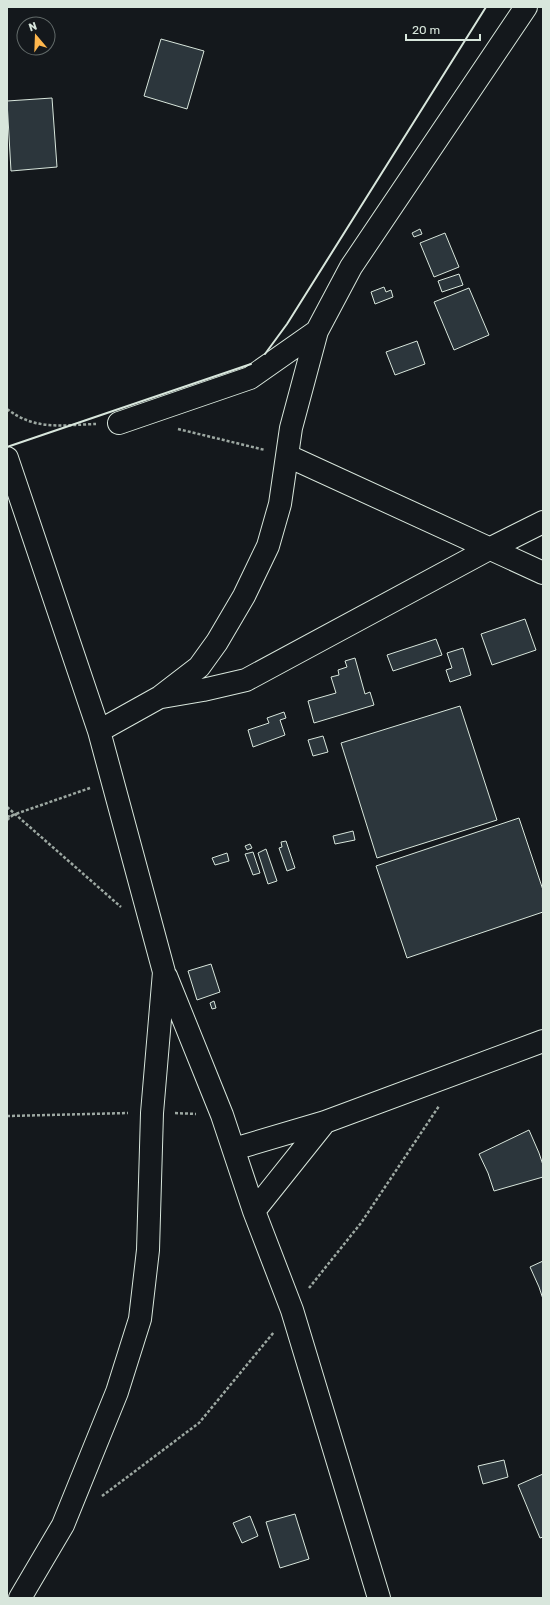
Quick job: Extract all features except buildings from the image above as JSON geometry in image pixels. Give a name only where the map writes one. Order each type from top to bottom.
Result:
[{"type":"street","points":[[99,731],[160,697],[199,667],[217,642],[244,596],[268,546],[280,504],[291,428],[317,330],[351,267],[526,7]]},
{"type":"street","points":[[119,423],[250,378],[317,330]]},
{"type":"street","points":[[288,456],[543,573]]},
{"type":"street","points":[[7,458],[99,731],[164,972],[222,1115],[254,1211],[292,1310],[379,1598]]},
{"type":"street","points":[[160,697],[203,690],[246,680],[489,548],[543,522]]},
{"type":"street","points":[[20,1598],[64,1525],[118,1392],[140,1319],[148,1250],[152,1113],[164,972]]},
{"type":"street","points":[[234,1149],[325,1122],[543,1041]]},
{"type":"street","points":[[254,1211],[325,1122]]},
{"type":"path","points":[[7,818],[113,780]]},
{"type":"path","points":[[7,807],[125,910]]},
{"type":"path","points":[[7,1116],[152,1113],[222,1115]]},
{"type":"wall","points":[[265,354],[287,324],[486,7]]},
{"type":"wall","points":[[7,447],[251,364]]}]
